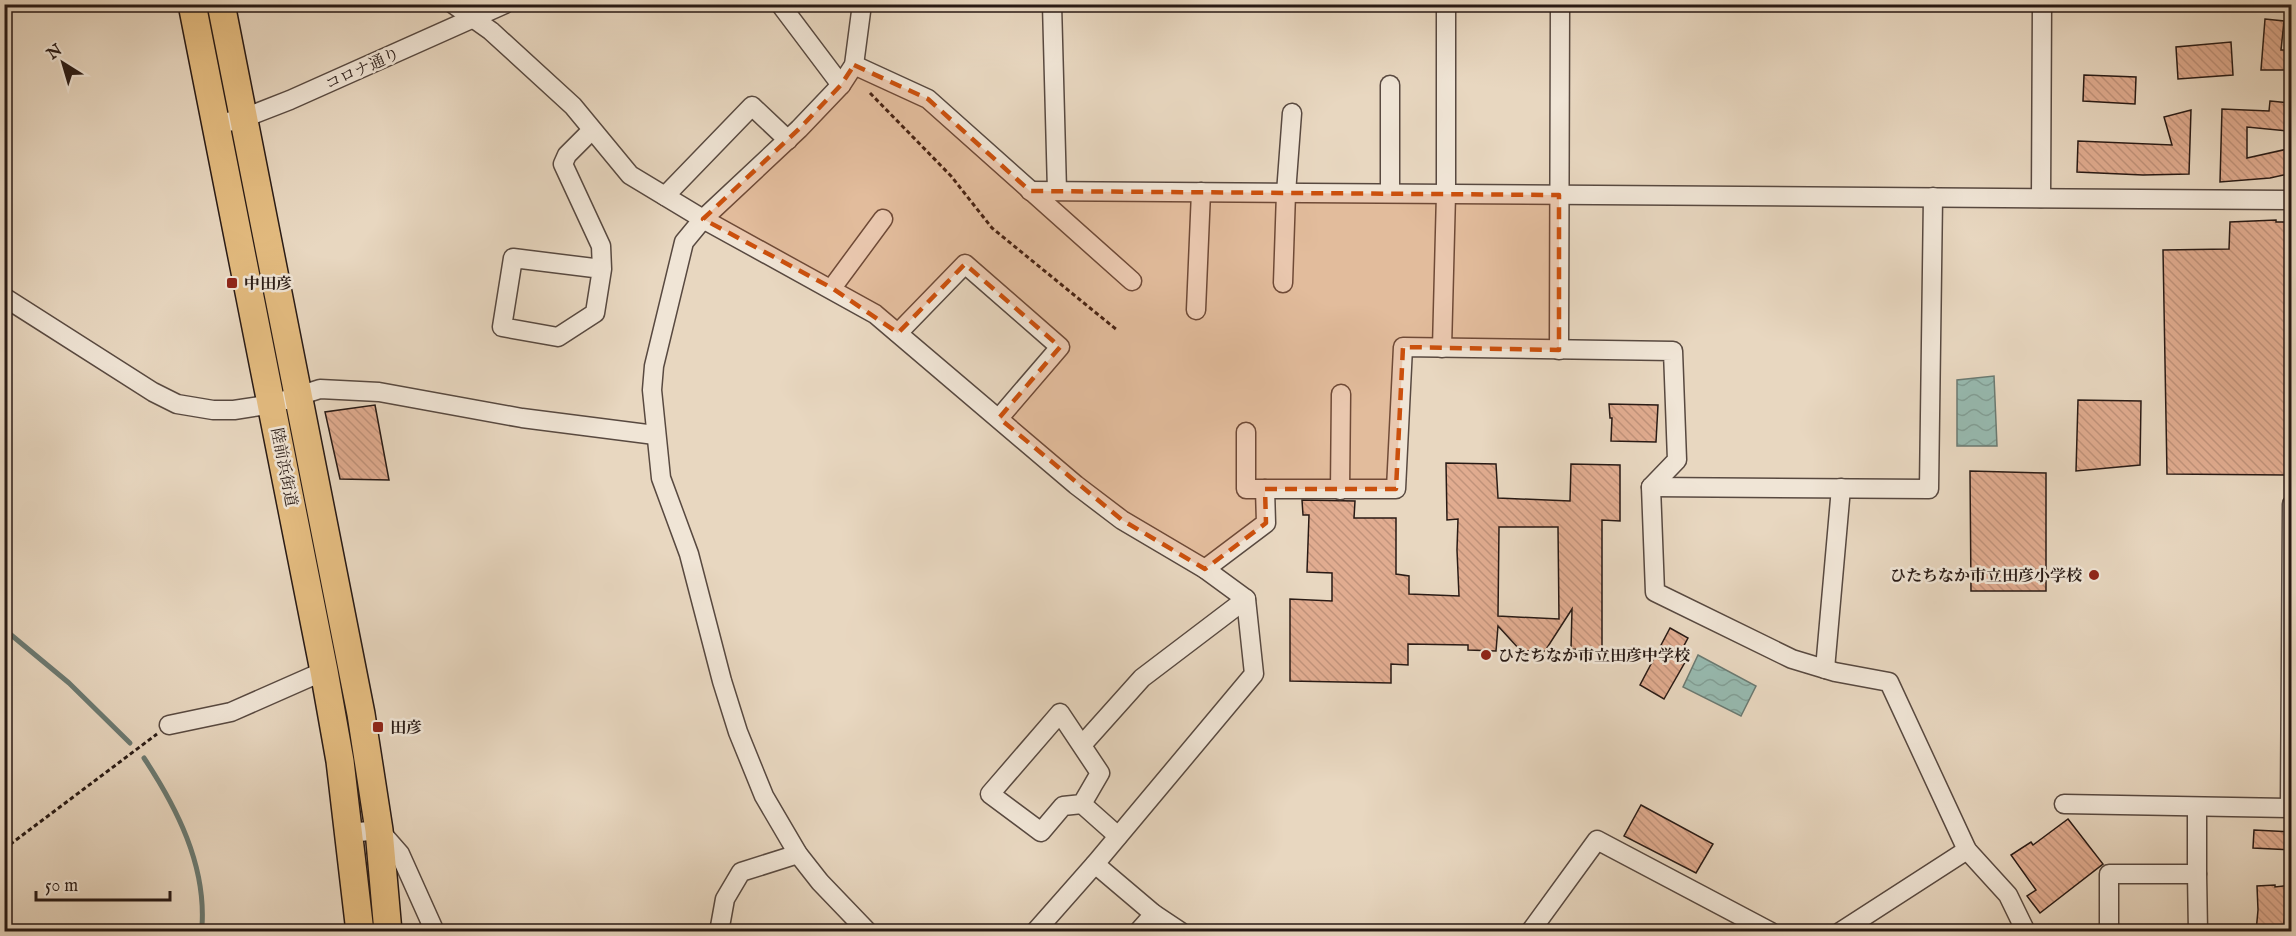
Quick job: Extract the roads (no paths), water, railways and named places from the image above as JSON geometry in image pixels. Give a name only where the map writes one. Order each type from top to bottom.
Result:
[{"type":"highway","name":"陸前浜街道","points":[[192,4],[216,125],[361,714],[379,830],[388,932]]},
{"type":"highway","name":"陸前浜街道","points":[[221,4],[244,118],[349,833],[360,932]]},
{"type":"street","points":[[453,4],[491,32],[573,106],[630,175],[703,219],[832,288],[875,314],[1076,485],[1122,520],[1205,569],[1246,599],[1254,674],[1035,932]]},
{"type":"street","name":"コロナ通り","points":[[216,125],[244,118],[505,4]]},
{"type":"street","points":[[780,4],[848,74],[928,99],[1132,281]]},
{"type":"street","points":[[862,4],[848,74],[788,140],[703,219],[684,242],[654,366],[652,390],[661,478],[689,554],[722,681],[738,732],[764,796],[798,854],[820,882],[868,932]]},
{"type":"street","points":[[1052,4],[1057,191]]},
{"type":"street","points":[[1442,348],[1446,194],[1446,4]]},
{"type":"street","points":[[1559,350],[1560,4]]},
{"type":"street","points":[[2041,198],[2042,4]]},
{"type":"street","points":[[1390,85],[1390,194]]},
{"type":"street","points":[[665,196],[752,106],[788,140]]},
{"type":"street","points":[[1283,283],[1286,193],[1293,113]]},
{"type":"street","points":[[592,130],[567,155],[562,164],[601,246],[602,268],[595,314],[558,337],[502,327],[513,258],[602,268]]},
{"type":"street","points":[[1030,191],[2292,200]]},
{"type":"street","points":[[1196,310],[1201,192]]},
{"type":"street","points":[[1651,487],[1929,489],[1933,197]]},
{"type":"street","points":[[832,288],[883,219]]},
{"type":"street","points":[[898,333],[965,264],[1060,347],[999,418]]},
{"type":"street","points":[[4,297],[153,392],[177,404],[213,410],[234,410],[285,400],[320,389],[379,392],[522,418],[655,435]]},
{"type":"street","points":[[1246,432],[1246,489],[1396,489],[1403,347],[1673,351],[1677,460],[1651,487],[1655,592],[1792,659],[1825,669],[1889,682],[1967,850],[2008,895],[2026,932]]},
{"type":"street","points":[[1340,490],[1341,394]]},
{"type":"street","points":[[1825,669],[1841,488]]},
{"type":"street","points":[[1205,569],[1266,523],[1265,489]]},
{"type":"street","points":[[2064,804],[2291,808],[2291,504]]},
{"type":"street","points":[[1082,745],[1142,678],[1246,599]]},
{"type":"street","points":[[169,725],[231,712],[324,671]]},
{"type":"street","points":[[1082,804],[1101,773],[1060,713],[990,794],[1041,832],[1063,806],[1082,804],[1118,836]]},
{"type":"street","points":[[2197,807],[2198,932]]},
{"type":"street","points":[[349,833],[379,830],[400,854],[435,932]]},
{"type":"street","points":[[1530,932],[1597,840],[1736,924],[1771,932]]},
{"type":"street","points":[[1840,932],[1967,850]]},
{"type":"street","points":[[719,932],[725,899],[741,872],[798,854]]},
{"type":"street","points":[[1095,864],[1154,914],[1181,932]]},
{"type":"street","points":[[2109,932],[2109,874],[2197,874]]},
{"type":"street","points":[[1138,932],[1154,914]]},
{"type":"water","points":[[1994,376],[1997,446],[1957,446],[1957,380]]},
{"type":"water","points":[[1698,655],[1756,686],[1741,716],[1683,687]]},
{"type":"waterway","points":[[4,629],[69,683],[130,743]]},
{"type":"waterway","points":[[144,758],[168,797],[187,838],[199,881],[202,926],[207,932]]},
{"type":"place","name":"中田彦","points":[[232,283]]},
{"type":"place","name":"ひたちなか市立田彦小学校","points":[[2094,575]]},
{"type":"place","name":"ひたちなか市立田彦中学校","points":[[1486,655]]},
{"type":"place","name":"田彦","points":[[378,727]]}]
